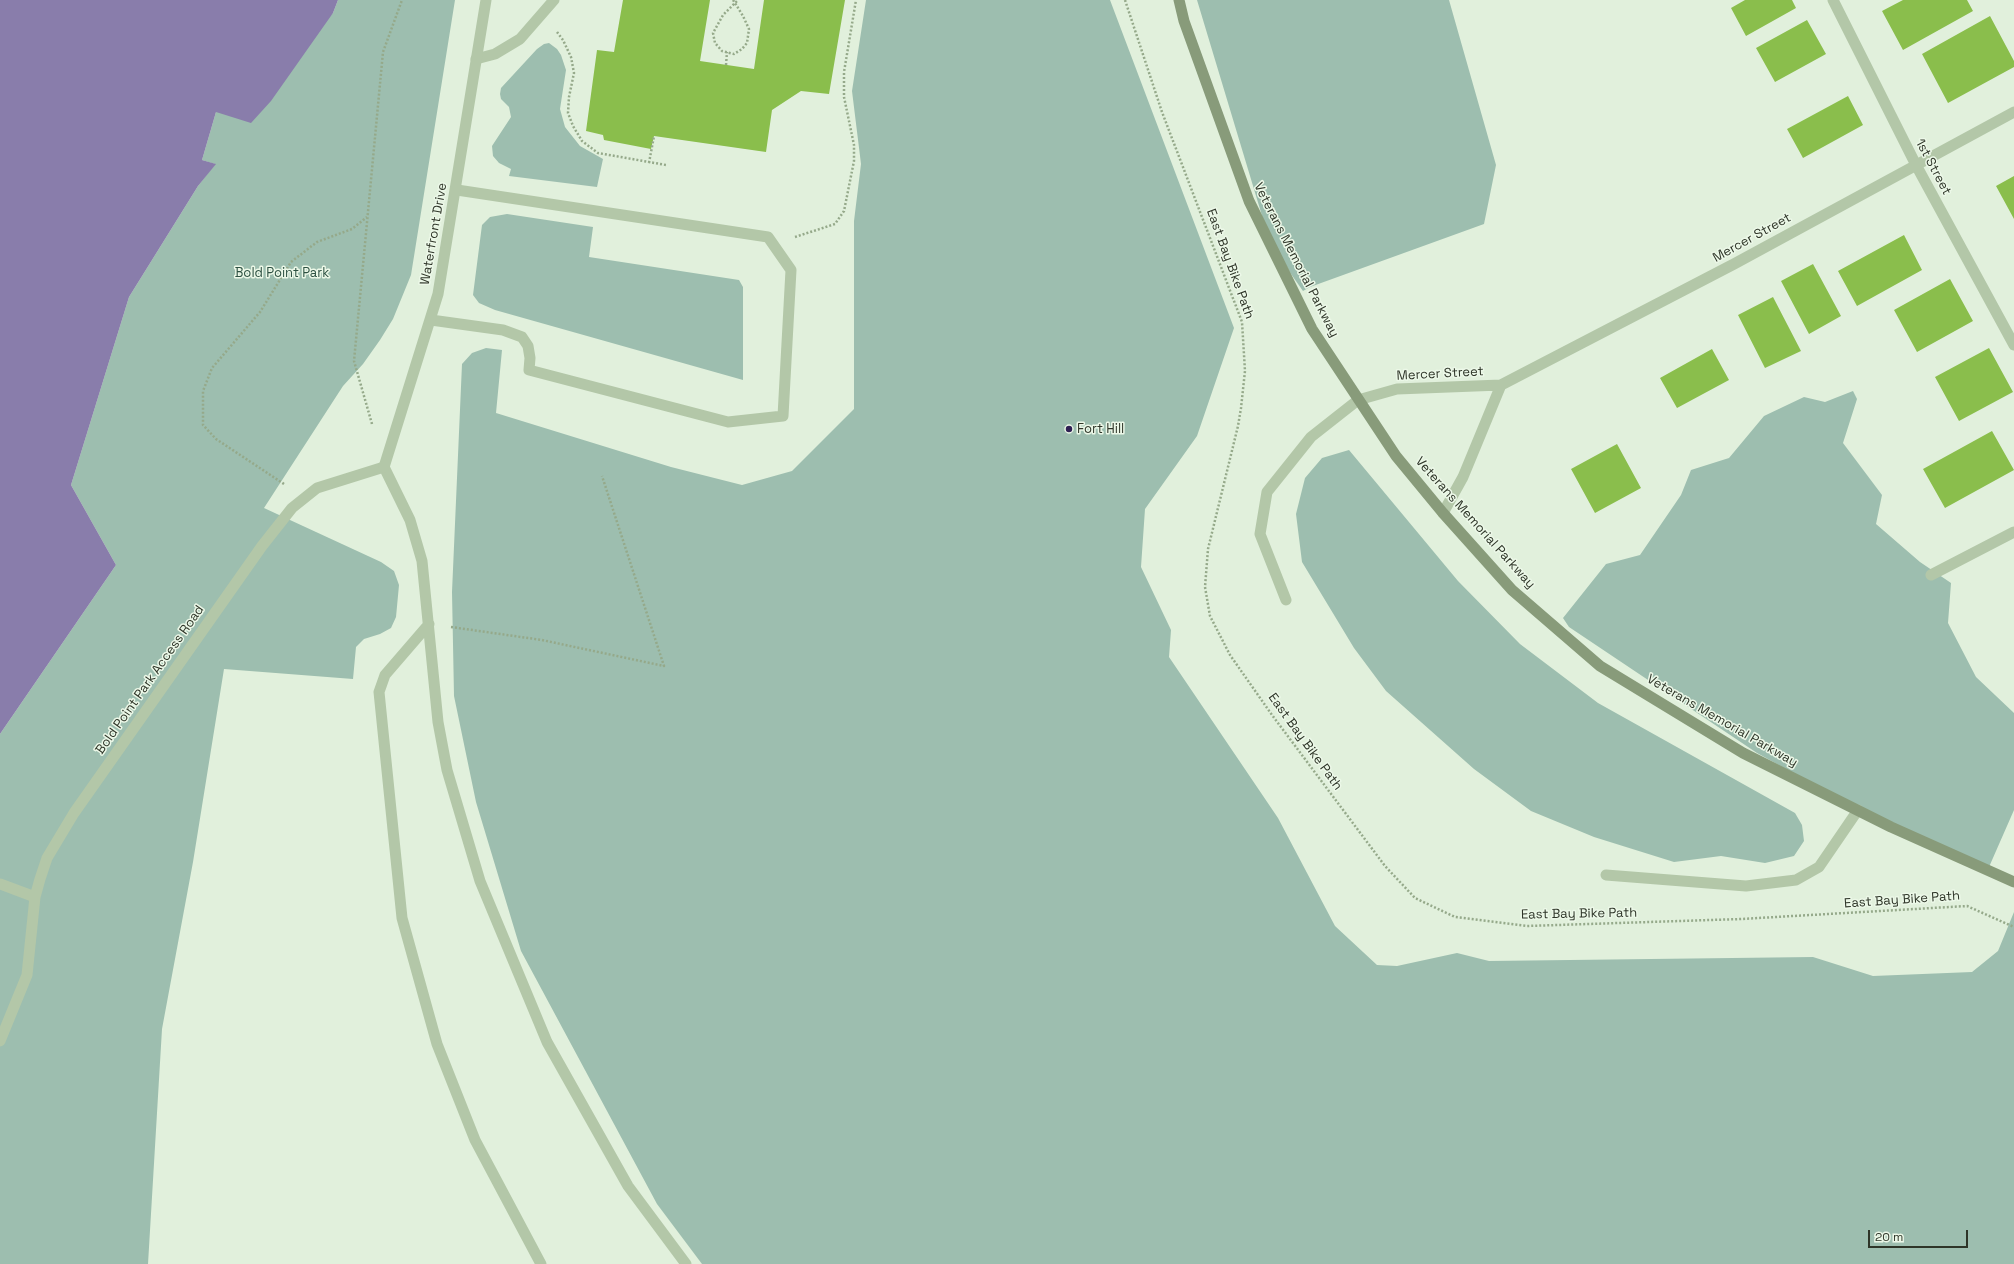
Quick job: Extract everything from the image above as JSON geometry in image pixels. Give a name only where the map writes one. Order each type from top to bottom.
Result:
[{"type":"main road","name":"Veterans Memorial Parkway","points":[[1179,0],[1184,21],[1249,201],[1312,328],[1396,456],[1512,590],[1600,666],[1743,753],[1891,827],[2014,882]]},
{"type":"street","name":"Waterfront Drive","points":[[384,467],[431,320],[443,269],[486,0]]},
{"type":"street","points":[[476,59],[495,54],[520,39],[543,15],[554,0]]},
{"type":"street","name":"1st Street","points":[[1833,0],[1916,164],[2014,345]]},
{"type":"street","name":"Mercer Street","points":[[1358,400],[1397,389],[1501,385],[1734,264],[2014,112]]},
{"type":"street","points":[[431,320],[503,330],[522,338],[528,346],[530,358],[529,370],[728,422],[783,416],[791,270],[768,237],[456,190]]},
{"type":"street","name":"Mercer Street","points":[[1444,513],[1463,477],[1501,385]]},
{"type":"street","points":[[1286,600],[1260,534],[1267,492],[1311,437],[1358,400]]},
{"type":"street","points":[[384,467],[403,505],[417,540],[422,561],[438,722],[447,770],[480,881],[547,1042],[628,1186],[686,1264]]},
{"type":"street","name":"Bold Point Park Access Road","points":[[0,1041],[27,975],[35,897],[48,858],[74,813],[281,521],[304,497],[317,488],[334,481],[384,467]]},
{"type":"street","points":[[1931,575],[2014,532]]},
{"type":"street","points":[[429,624],[385,675],[379,692],[402,918],[437,1044],[475,1140],[541,1264]]},
{"type":"street","points":[[1606,875],[1746,886],[1796,880],[1819,867],[1858,810]]},
{"type":"street","points":[[0,884],[35,897]]},
{"type":"path","points":[[373,429],[354,361],[383,52],[402,0]]},
{"type":"path","points":[[734,1],[749,30],[747,42],[742,49],[734,54],[722,51],[715,43],[713,33],[723,15],[734,1],[738,0]]},
{"type":"path","points":[[773,243],[835,224],[844,211],[854,160],[854,146],[844,97],[844,72],[856,0]]},
{"type":"path","name":"East Bay Bike Path","points":[[1125,0],[1162,112],[1242,322],[1245,371],[1241,408],[1208,549],[1205,588],[1210,616],[1230,655],[1272,715],[1385,866],[1415,898],[1455,917],[1527,926],[1749,918],[1967,906],[2014,927]]},
{"type":"path","points":[[543,15],[563,40],[571,57],[574,73],[569,97],[568,113],[572,126],[582,141],[598,153],[666,165]]},
{"type":"path","points":[[726,65],[728,52]]},
{"type":"path","points":[[649,163],[654,136]]},
{"type":"path","points":[[304,497],[216,439],[203,425],[203,391],[212,368],[260,312],[291,262],[317,242],[352,229],[367,217]]},
{"type":"path","points":[[429,624],[542,640],[664,666],[602,476]]},
{"type":"green space","name":"Bold Point Park","points":[[338,0],[455,0],[411,275],[393,319],[380,340],[363,364],[343,386],[264,508],[381,562],[394,571],[399,585],[396,617],[391,628],[380,634],[364,639],[356,647],[353,679],[224,669],[193,862],[162,1029],[148,1264],[0,1264],[0,734],[116,565],[71,485],[129,297],[198,186],[215,164],[202,160],[216,112],[333,13]]},
{"type":"green space","points":[[866,0],[1110,0],[1234,328],[1197,436],[1145,509],[1141,567],[1171,630],[1169,657],[1278,818],[1335,926],[1377,965],[1397,966],[1457,953],[1489,961],[1813,957],[1873,976],[1972,972],[1998,951],[2014,912],[2014,1264],[702,1264],[657,1204],[521,951],[476,802],[454,696],[452,592],[462,364],[472,353],[486,348],[502,350],[496,413],[671,467],[742,485],[792,471],[854,409],[854,221],[861,164],[852,91]]},
{"type":"green space","points":[[1197,0],[1449,0],[1496,165],[1484,224],[1310,287],[1303,291],[1291,274],[1266,229]]},
{"type":"green space","points":[[549,43],[557,49],[561,55],[566,70],[560,109],[565,127],[580,146],[603,159],[597,187],[509,176],[511,169],[499,163],[493,156],[492,146],[511,117],[509,107],[501,99],[501,88],[537,49],[544,44]]},
{"type":"green space","points":[[507,214],[593,227],[589,257],[739,280],[743,287],[743,380],[495,310],[479,303],[473,295],[482,225],[490,217]]},
{"type":"green space","points":[[1853,391],[1857,399],[1843,443],[1882,495],[1876,524],[1920,562],[1951,583],[1948,623],[1976,677],[2014,713],[2014,810],[1989,867],[1886,824],[1757,753],[1569,627],[1563,618],[1606,564],[1640,555],[1681,495],[1691,470],[1729,458],[1764,416],[1804,397],[1825,402]]},
{"type":"green space","points":[[1349,450],[1458,581],[1520,644],[1598,703],[1795,813],[1802,825],[1804,841],[1794,856],[1765,863],[1721,856],[1674,862],[1594,837],[1531,811],[1474,769],[1386,691],[1354,648],[1302,562],[1296,514],[1305,478],[1322,458]]},
{"type":"shaded area","points":[[0,0],[338,0],[333,13],[271,101],[251,123],[216,112],[202,160],[216,164],[198,186],[129,297],[71,485],[116,565],[0,734]]},
{"type":"building","points":[[623,0],[710,0],[700,61],[754,69],[764,0],[845,0],[829,94],[801,91],[772,110],[766,152],[654,136],[651,149],[604,140],[603,135],[586,131],[597,50],[614,52]]},
{"type":"building","points":[[1745,0],[1792,0],[1796,8],[1746,36],[1731,8]]},
{"type":"building","points":[[1903,0],[1967,0],[1973,11],[1903,50],[1882,11]]},
{"type":"building","points":[[1990,16],[2014,61],[2014,67],[1948,103],[1922,54]]},
{"type":"building","points":[[1807,20],[1826,54],[1775,82],[1756,48]]},
{"type":"building","points":[[1848,96],[1863,125],[1803,158],[1787,129]]},
{"type":"building","points":[[2014,176],[2014,219],[1996,186]]},
{"type":"building","points":[[1904,235],[1922,270],[1857,306],[1838,271]]},
{"type":"building","points":[[1813,264],[1841,316],[1809,334],[1781,281]]},
{"type":"building","points":[[1950,279],[1973,321],[1917,352],[1894,310]]},
{"type":"building","points":[[1773,297],[1801,351],[1765,368],[1738,315]]},
{"type":"building","points":[[1989,348],[2013,392],[1959,421],[1935,377]]},
{"type":"building","points":[[1712,349],[1729,380],[1677,408],[1660,378]]},
{"type":"building","points":[[1992,431],[2014,470],[1945,508],[1923,469]]},
{"type":"building","points":[[1617,444],[1641,488],[1595,513],[1571,469]]},
{"type":"place","name":"Fort Hill","points":[[1069,429]]}]
